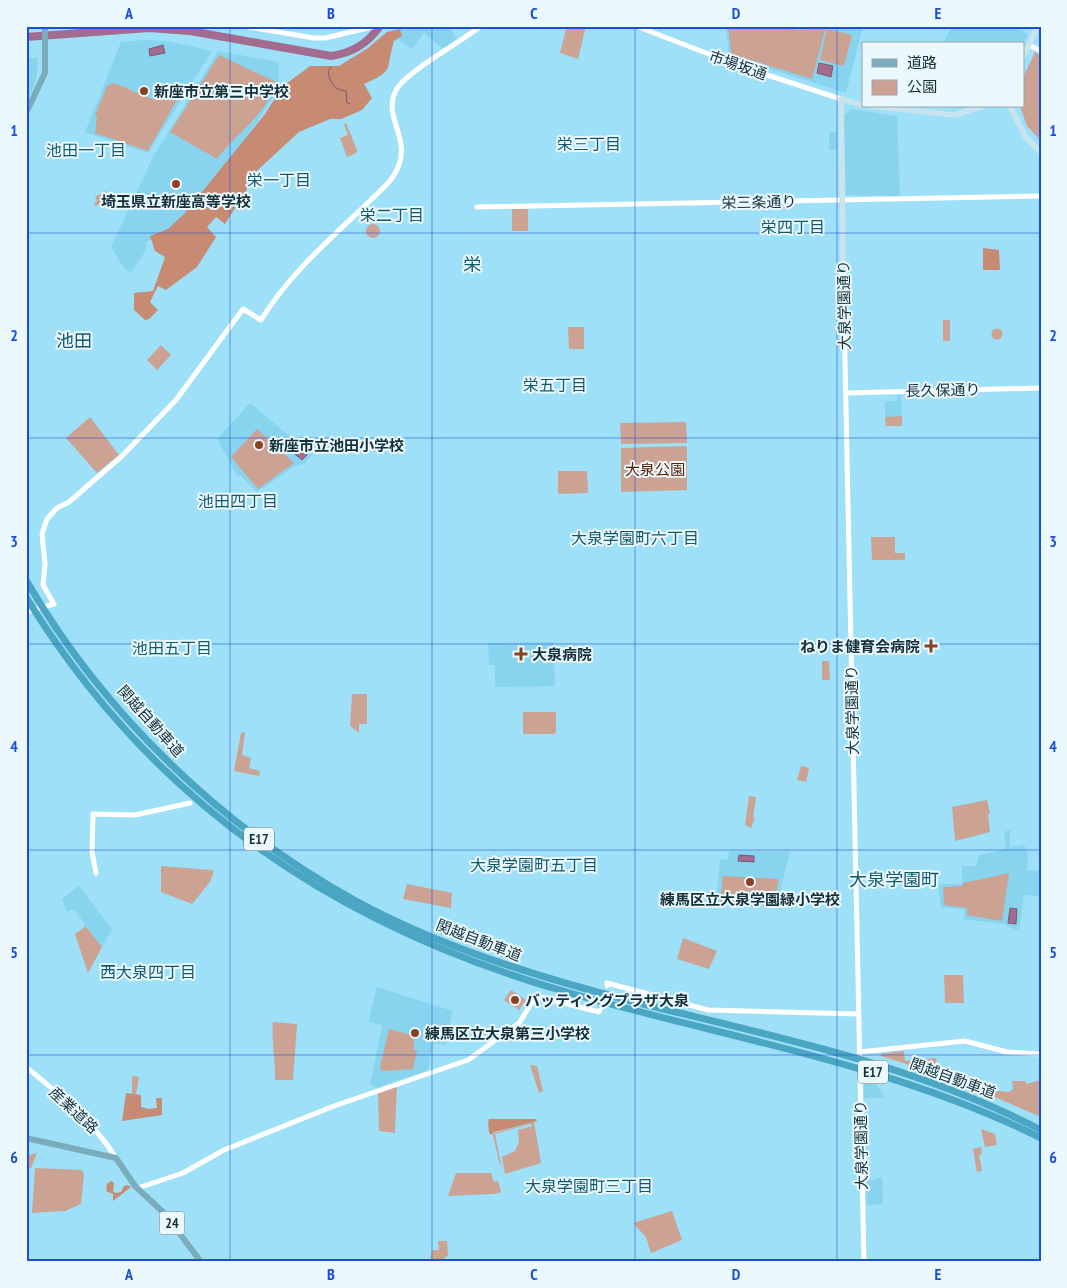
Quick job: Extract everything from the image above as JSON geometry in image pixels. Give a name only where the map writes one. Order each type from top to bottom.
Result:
[{"type":"highway","name":"関越自動車道","points":[[26,580],[58,631],[84,664],[154,747],[176,769],[230,817],[288,859],[356,901],[460,949],[536,975],[904,1082],[973,1107],[1041,1138]]},
{"type":"highway","name":"関越自動車道","points":[[26,597],[61,650],[89,687],[150,756],[220,820],[304,880],[383,924],[476,964],[572,994],[824,1050],[908,1076],[987,1104],[1041,1130]]},
{"type":"main road","points":[[26,113],[44,78],[46,50],[44,26]]},
{"type":"main road","points":[[1024,55],[1038,26]]},
{"type":"main road","points":[[841,99],[862,105]]},
{"type":"main road","name":"大泉学園通り","points":[[841,99],[843,267]]},
{"type":"main road","points":[[889,108],[954,115],[977,108]]},
{"type":"main road","points":[[1011,108],[1025,136],[1041,153]]},
{"type":"main road","points":[[26,1138],[116,1158]]},
{"type":"main road","name":"24","points":[[116,1158],[138,1188],[165,1214],[201,1262]]},
{"type":"street","points":[[242,26],[314,38],[376,26]]},
{"type":"street","points":[[26,612],[54,604],[43,585],[45,564],[42,534],[47,519],[57,508],[69,502],[122,456],[176,400],[242,309],[261,320],[278,295],[311,258],[390,181],[400,166],[402,157],[402,146],[392,107],[398,88],[413,74],[481,26]]},
{"type":"street","name":"市場坂通","points":[[636,26],[745,68],[841,99]]},
{"type":"street","points":[[1029,45],[1041,51]]},
{"type":"street","name":"栄三条通り","points":[[477,207],[1041,196]]},
{"type":"street","name":"大泉学園通り","points":[[843,267],[864,1262]]},
{"type":"street","name":"長久保通り","points":[[846,393],[1041,388]]},
{"type":"street","points":[[96,873],[92,852],[93,814],[135,815],[190,803]]},
{"type":"street","points":[[606,986],[607,983],[703,1009],[858,1014]]},
{"type":"street","points":[[138,1188],[184,1173],[224,1150],[334,1106],[468,1060],[519,1023],[536,996],[599,1011]]},
{"type":"street","points":[[859,1052],[965,1041],[1007,1052],[1041,1054]]},
{"type":"street","name":"産業道路","points":[[26,1067],[84,1117],[103,1137],[116,1158]]},
{"type":"shaded area","points":[[399,26],[449,26],[457,39],[443,49],[424,33],[412,49],[393,36]]},
{"type":"shaded area","points":[[726,26],[863,26],[846,93],[729,56]]},
{"type":"shaded area","points":[[952,26],[1014,26],[1028,34],[1024,42],[944,42]]},
{"type":"shaded area","points":[[400,29],[402,36],[394,41],[388,68],[381,75],[364,84],[372,98],[362,110],[341,119],[330,119],[299,132],[249,178],[250,184],[225,224],[216,217],[207,227],[216,237],[197,267],[166,290],[158,286],[150,302],[158,310],[149,319],[145,320],[134,310],[134,293],[153,291],[165,257],[155,251],[150,236],[168,229],[185,213],[265,114],[282,87],[310,66],[339,66],[368,48],[387,32]]},
{"type":"shaded area","name":"新座市立第三中学校","points":[[168,41],[212,51],[148,153],[85,132],[121,42]]},
{"type":"shaded area","points":[[163,45],[165,53],[150,56],[149,49]]},
{"type":"shaded area","name":"埼玉県立新座高等学校","points":[[218,51],[279,62],[278,87],[275,95],[236,153],[177,224],[146,242],[146,250],[131,273],[124,268],[111,247],[153,157]]},
{"type":"shaded area","points":[[26,58],[38,58],[36,82],[26,104]]},
{"type":"shaded area","points":[[819,63],[833,66],[831,77],[817,73]]},
{"type":"shaded area","points":[[851,109],[897,116],[900,196],[846,195],[844,115]]},
{"type":"shaded area","points":[[829,132],[837,132],[837,150],[829,150]]},
{"type":"shaded area","points":[[983,248],[999,250],[1000,270],[983,270]]},
{"type":"shaded area","points":[[897,395],[901,395],[902,416],[885,417],[885,401],[897,401]]},
{"type":"shaded area","name":"新座市立池田小学校","points":[[250,403],[312,455],[304,464],[295,466],[257,492],[240,475],[238,477],[217,439]]},
{"type":"shaded area","points":[[295,445],[307,455],[302,460],[291,451]]},
{"type":"shaded area","name":"大泉病院","points":[[553,642],[555,684],[553,686],[495,687],[495,665],[489,665],[488,643]]},
{"type":"shaded area","points":[[1010,830],[1010,848],[1024,845],[1028,853],[1027,870],[1039,871],[1041,875],[1041,896],[1024,895],[1020,925],[1017,930],[1003,924],[964,919],[964,909],[941,907],[938,884],[962,884],[962,866],[976,866],[979,856],[1006,848],[1004,832]]},
{"type":"shaded area","name":"練馬区立大泉学園緑小学校","points":[[729,851],[790,851],[777,904],[750,907],[716,904],[720,859],[728,860]]},
{"type":"shaded area","points":[[739,855],[754,856],[754,862],[738,861]]},
{"type":"shaded area","points":[[79,886],[112,929],[102,947],[74,909],[67,912],[62,899]]},
{"type":"shaded area","points":[[1010,908],[1017,909],[1016,924],[1008,923]]},
{"type":"shaded area","name":"練馬区立大泉第三小学校","points":[[377,987],[453,1011],[445,1045],[433,1043],[428,1070],[376,1088],[370,1084],[382,1028],[381,1025],[370,1022],[369,1019]]},
{"type":"shaded area","points":[[874,1081],[885,1098],[864,1098],[864,1082]]},
{"type":"shaded area","points":[[126,1093],[141,1095],[141,1107],[149,1109],[157,1108],[156,1098],[162,1098],[162,1115],[122,1121]]},
{"type":"shaded area","points":[[489,1119],[536,1119],[537,1121],[494,1132],[492,1135],[489,1133]]},
{"type":"shaded area","points":[[882,1177],[883,1204],[867,1205],[866,1182]]},
{"type":"shaded area","points":[[111,1181],[114,1183],[113,1192],[116,1193],[121,1192],[124,1186],[131,1187],[113,1201],[113,1194],[106,1191],[107,1184]]},
{"type":"green space","points":[[567,26],[586,26],[578,59],[560,53]]},
{"type":"green space","points":[[728,26],[785,26],[797,30],[826,27],[812,79],[731,54]]},
{"type":"green space","points":[[827,29],[852,35],[844,66],[820,60]]},
{"type":"green space","points":[[1035,52],[1041,55],[1041,141],[1027,126],[1021,108],[1024,108],[1024,76]]},
{"type":"green space","points":[[219,55],[276,82],[266,104],[217,159],[170,132]]},
{"type":"green space","points":[[114,83],[152,99],[175,94],[179,96],[148,151],[95,133],[97,117],[95,115],[107,86]]},
{"type":"green space","points":[[346,123],[357,150],[356,153],[347,157],[340,138],[348,135],[344,124]]},
{"type":"green space","points":[[106,191],[109,197],[96,206],[94,204],[97,201],[95,197]]},
{"type":"green space","points":[[512,209],[528,209],[528,231],[512,231]]},
{"type":"green space","points":[[373,224],[378,226],[380,231],[378,236],[373,238],[368,236],[366,231],[368,226]]},
{"type":"green space","points":[[943,320],[950,320],[950,341],[943,341]]},
{"type":"green space","points":[[568,327],[584,327],[584,349],[569,349]]},
{"type":"green space","points":[[997,328],[1003,334],[997,340],[991,334]]},
{"type":"green space","points":[[161,345],[171,355],[157,370],[147,360]]},
{"type":"green space","points":[[902,416],[902,426],[886,426],[885,417]]},
{"type":"green space","points":[[90,417],[119,455],[97,473],[66,438]]},
{"type":"green space","name":"大泉公園","points":[[686,422],[687,443],[621,444],[620,423]]},
{"type":"green space","points":[[257,429],[294,463],[258,489],[231,457]]},
{"type":"green space","name":"大泉公園","points":[[686,446],[687,490],[621,492],[621,448]]},
{"type":"green space","points":[[558,471],[587,471],[588,493],[558,494]]},
{"type":"green space","points":[[871,537],[895,537],[895,553],[905,553],[905,560],[872,560]]},
{"type":"green space","points":[[822,661],[829,661],[830,680],[822,680]]},
{"type":"green space","points":[[352,694],[367,694],[367,724],[359,724],[359,733],[350,726]]},
{"type":"green space","points":[[523,712],[556,712],[556,732],[554,734],[523,734]]},
{"type":"green space","points":[[245,732],[242,755],[251,758],[249,768],[260,771],[259,776],[234,771],[241,733]]},
{"type":"green space","points":[[801,766],[809,768],[806,782],[797,780]]},
{"type":"green space","points":[[749,796],[756,797],[753,817],[755,817],[751,828],[745,825]]},
{"type":"green space","points":[[987,800],[990,813],[988,814],[990,832],[955,841],[952,807]]},
{"type":"green space","points":[[161,866],[214,871],[210,882],[192,904],[161,892]]},
{"type":"green space","points":[[1009,873],[1002,921],[967,915],[967,908],[944,905],[943,887],[962,886],[963,883]]},
{"type":"green space","points":[[723,876],[779,879],[774,902],[720,901]]},
{"type":"green space","points":[[407,884],[452,893],[451,908],[403,899]]},
{"type":"green space","points":[[84,924],[102,947],[88,973],[75,934],[85,927]]},
{"type":"green space","points":[[683,938],[717,951],[709,969],[677,959]]},
{"type":"green space","points":[[944,975],[963,975],[964,1003],[945,1003]]},
{"type":"green space","name":"バッティングプラザ大泉","points":[[511,990],[526,1000],[519,1010],[504,1000]]},
{"type":"green space","points":[[273,1022],[297,1024],[293,1080],[275,1080]]},
{"type":"green space","points":[[389,1029],[414,1037],[414,1050],[417,1051],[413,1069],[382,1071],[380,1067]]},
{"type":"green space","points":[[904,1051],[905,1061],[936,1058],[938,1074],[881,1056],[881,1054]]},
{"type":"green space","points":[[530,1065],[537,1066],[543,1091],[539,1093]]},
{"type":"green space","points":[[132,1076],[139,1077],[136,1094],[132,1094]]},
{"type":"green space","points":[[1041,1080],[1041,1117],[976,1089],[976,1086],[996,1085],[997,1091],[1009,1092],[1013,1089],[1012,1081],[1025,1081],[1026,1084]]},
{"type":"green space","points":[[397,1085],[395,1133],[379,1131],[378,1093]]},
{"type":"green space","points":[[534,1122],[541,1163],[505,1174],[502,1157],[515,1151],[519,1142],[518,1130],[533,1126],[530,1124],[495,1134],[501,1165],[493,1136],[494,1133]]},
{"type":"green space","points":[[981,1129],[995,1134],[997,1145],[985,1147]]},
{"type":"green space","points":[[981,1147],[982,1154],[979,1155],[982,1171],[977,1172],[973,1149]]},
{"type":"green space","points":[[37,1153],[31,1168],[26,1170],[26,1156]]},
{"type":"green space","points":[[35,1168],[82,1170],[84,1175],[81,1204],[65,1211],[32,1213]]},
{"type":"green space","points":[[456,1173],[491,1173],[494,1182],[498,1181],[501,1192],[448,1196]]},
{"type":"green space","points":[[672,1211],[682,1240],[651,1253],[646,1237],[633,1223]]},
{"type":"green space","points":[[438,1241],[447,1241],[448,1256],[445,1257],[445,1261],[430,1262],[432,1250],[439,1250]]},
{"type":"waterway","points":[[26,37],[149,28],[190,31],[331,56],[346,53],[358,47],[370,38],[380,26]]},
{"type":"waterway","points":[[331,67],[328,71],[331,82],[338,89],[346,91],[347,103],[350,104]]},
{"type":"tunnel","points":[[600,1010],[607,986]]},
{"type":"place","name":"新座市立第三中学校","points":[[144,91]]},
{"type":"place","name":"埼玉県立新座高等学校","points":[[176,184]]},
{"type":"place","name":"新座市立池田小学校","points":[[259,445]]},
{"type":"place","name":"ねりま健育会病院","points":[[931,646]]},
{"type":"place","name":"大泉病院","points":[[521,654]]},
{"type":"place","name":"練馬区立大泉学園緑小学校","points":[[750,882]]},
{"type":"place","name":"バッティングプラザ大泉","points":[[515,1000]]},
{"type":"place","name":"練馬区立大泉第三小学校","points":[[415,1033]]},
{"type":"district","name":"栄三丁目","points":[[589,144]]},
{"type":"district","name":"池田一丁目","points":[[86,150]]},
{"type":"district","name":"栄一丁目","points":[[279,180]]},
{"type":"district","name":"栄二丁目","points":[[392,215]]},
{"type":"district","name":"栄四丁目","points":[[793,227]]},
{"type":"district","name":"栄","points":[[472,264]]},
{"type":"district","name":"池田","points":[[74,340]]},
{"type":"district","name":"栄五丁目","points":[[555,385]]},
{"type":"district","name":"池田四丁目","points":[[238,501]]},
{"type":"district","name":"大泉学園町六丁目","points":[[635,538]]},
{"type":"district","name":"池田五丁目","points":[[172,648]]},
{"type":"district","name":"大泉学園町五丁目","points":[[534,865]]},
{"type":"district","name":"大泉学園町","points":[[894,879]]},
{"type":"district","name":"西大泉四丁目","points":[[148,972]]},
{"type":"district","name":"大泉学園町三丁目","points":[[589,1186]]}]
